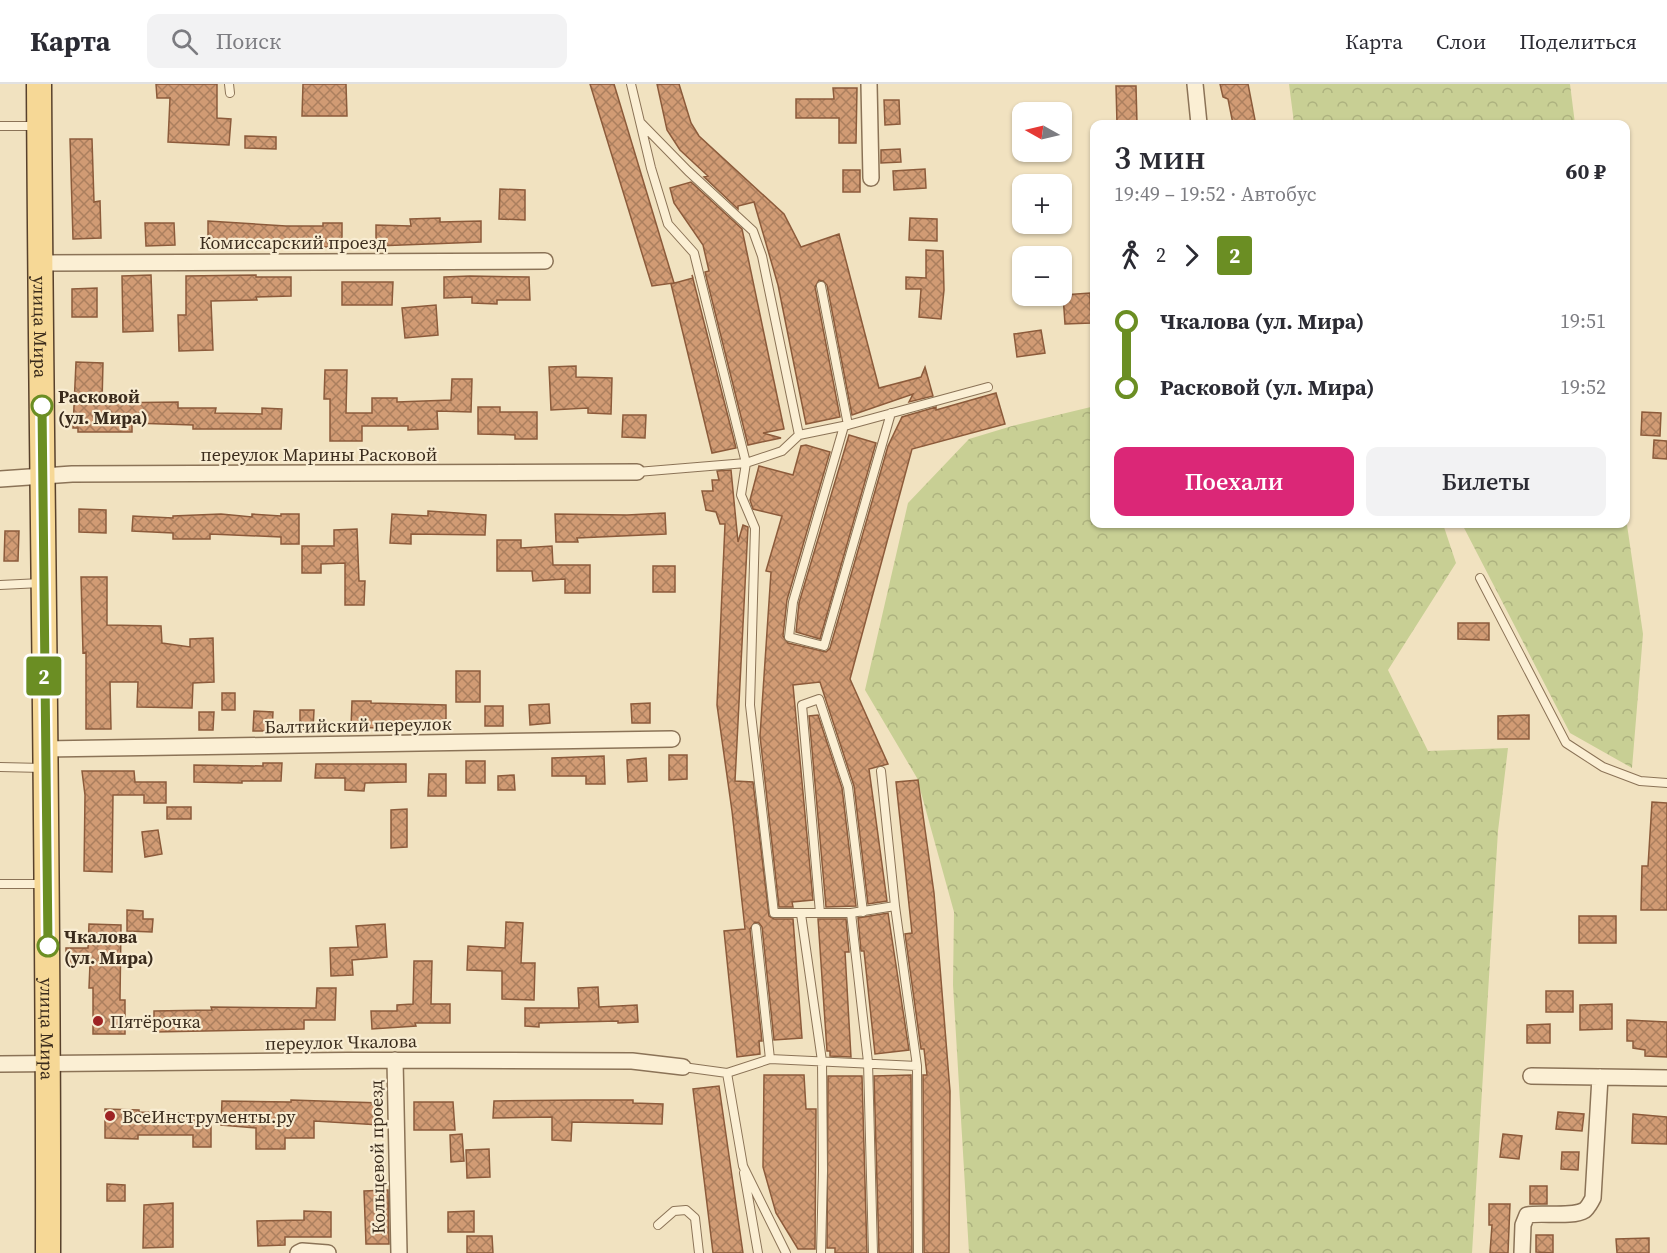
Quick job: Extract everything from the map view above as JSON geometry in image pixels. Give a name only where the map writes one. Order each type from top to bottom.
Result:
[{"type":"main road","name":"улица Мира","points":[[39,84],[49,1064],[48,1253]]},
{"type":"street","points":[[868,84],[871,178]]},
{"type":"street","points":[[1195,84],[1200,120]]},
{"type":"street","name":"Комиссарский проезд","points":[[41,263],[545,261]]},
{"type":"street","name":"переулок Марины Расковой","points":[[0,479],[72,474],[637,472]]},
{"type":"street","name":"Балтийский переулок","points":[[45,758],[672,739]]},
{"type":"street","name":"переулок Чкалова","points":[[0,1064],[395,1060],[632,1061],[683,1066]]},
{"type":"street","name":"Кольцевой проезд","points":[[395,1060],[399,1253]]},
{"type":"street","points":[[1531,1076],[1667,1078]]},
{"type":"street","points":[[1522,1253],[1523,1225],[1527,1215],[1538,1212],[1574,1214],[1586,1209],[1593,1198],[1600,1077]]},
{"type":"street","points":[[298,1253],[302,1251],[328,1253]]},
{"type":"lane","points":[[230,84],[230,93]]},
{"type":"lane","points":[[631,84],[651,168],[668,224],[694,253],[746,463],[741,495],[755,528],[750,705],[774,913],[851,913],[895,906]]},
{"type":"lane","points":[[640,121],[688,171],[753,231],[762,255],[799,435]]},
{"type":"lane","points":[[0,126],[39,126]]},
{"type":"lane","points":[[821,286],[846,425],[793,602],[789,637],[824,646],[891,413]]},
{"type":"lane","points":[[637,472],[746,463],[782,451],[799,435],[846,425],[988,387]]},
{"type":"lane","points":[[1480,578],[1566,743],[1604,767],[1640,781],[1667,783]]},
{"type":"lane","points":[[0,585],[43,584]]},
{"type":"lane","points":[[820,913],[802,705],[819,699],[848,787],[863,912]]},
{"type":"lane","points":[[0,767],[45,758]]},
{"type":"lane","points":[[881,771],[895,906],[917,1066],[918,1253]]},
{"type":"lane","points":[[0,884],[47,884]]},
{"type":"lane","points":[[851,913],[868,1062],[873,1253]]},
{"type":"lane","points":[[801,914],[822,1060],[821,1253]]},
{"type":"lane","points":[[756,928],[770,1059]]},
{"type":"lane","points":[[683,1066],[727,1073],[770,1059],[917,1066]]},
{"type":"lane","points":[[727,1073],[758,1253]]},
{"type":"lane","points":[[743,1166],[786,1253]]},
{"type":"lane","points":[[658,1225],[674,1211],[686,1210],[695,1218],[699,1253]]},
{"type":"green space","points":[[1289,84],[1570,84],[1574,120],[1294,120]]},
{"type":"green space","points":[[1090,407],[1090,528],[1444,528],[1456,563],[1388,670],[1428,751],[1508,748],[1498,831],[1472,1253],[969,1253],[953,985],[954,912],[917,778],[865,690],[908,503],[969,439]]},
{"type":"green space","points":[[1464,528],[1627,528],[1643,634],[1632,768],[1570,733]]},
{"type":"building","points":[[156,84],[217,84],[217,118],[231,119],[229,145],[168,142],[170,98],[157,98]]},
{"type":"building","points":[[303,84],[346,84],[347,116],[302,116]]},
{"type":"building","points":[[590,84],[614,84],[674,283],[652,286]]},
{"type":"building","points":[[657,84],[679,84],[691,123],[699,136],[784,214],[801,247],[839,234],[879,388],[921,377],[925,367],[933,396],[909,402],[913,394],[852,415],[827,285],[819,280],[815,287],[840,417],[806,424],[778,285],[754,202],[738,206],[738,209],[704,177],[708,176],[680,150],[667,130]]},
{"type":"building","points":[[1220,84],[1248,84],[1255,120],[1232,120],[1228,99],[1223,97]]},
{"type":"building","points":[[1116,86],[1136,86],[1137,120],[1117,120]]},
{"type":"building","points":[[833,88],[857,88],[856,143],[839,143],[839,118],[796,118],[796,99],[834,99]]},
{"type":"building","points":[[884,100],[899,100],[900,124],[885,125]]},
{"type":"building","points":[[245,136],[276,137],[276,149],[245,148]]},
{"type":"building","points":[[70,139],[92,139],[94,202],[100,201],[101,238],[73,239]]},
{"type":"building","points":[[900,149],[901,162],[881,163],[881,150]]},
{"type":"building","points":[[925,169],[926,188],[894,190],[893,171]]},
{"type":"building","points":[[843,170],[860,170],[860,192],[843,192]]},
{"type":"building","points":[[691,182],[742,229],[784,429],[763,433],[781,438],[748,445],[705,272],[709,271],[703,245],[674,203],[670,188]]},
{"type":"building","points":[[500,189],[525,190],[525,220],[499,219]]},
{"type":"building","points":[[440,218],[440,222],[481,221],[481,242],[376,246],[376,225],[411,226],[410,219]]},
{"type":"building","points":[[910,218],[937,219],[937,241],[909,240]]},
{"type":"building","points":[[208,221],[286,226],[323,226],[323,223],[342,223],[342,247],[208,246]]},
{"type":"building","points":[[145,223],[174,223],[175,245],[146,246]]},
{"type":"building","points":[[926,250],[943,251],[944,290],[941,319],[919,317],[921,289],[906,289],[906,277],[926,278]]},
{"type":"building","points":[[151,275],[153,331],[123,332],[122,276]]},
{"type":"building","points":[[256,275],[256,277],[291,277],[291,296],[256,297],[257,300],[211,301],[213,350],[179,351],[178,315],[186,315],[186,276]]},
{"type":"building","points":[[444,277],[529,277],[530,300],[497,300],[497,304],[472,303],[472,297],[444,298]]},
{"type":"building","points":[[693,278],[736,448],[712,453],[671,284]]},
{"type":"building","points":[[342,282],[393,282],[392,305],[342,305]]},
{"type":"building","points":[[97,288],[97,317],[72,317],[72,289]]},
{"type":"building","points":[[1090,293],[1090,323],[1065,324],[1064,306],[1072,306],[1072,294]]},
{"type":"building","points":[[436,305],[438,335],[405,338],[402,308]]},
{"type":"building","points":[[1041,330],[1045,353],[1017,357],[1014,334]]},
{"type":"building","points":[[76,362],[103,363],[102,403],[178,402],[178,408],[216,408],[215,413],[262,414],[262,408],[282,409],[281,429],[193,429],[193,425],[132,423],[132,432],[78,432],[78,428],[73,428]]},
{"type":"building","points":[[576,366],[576,377],[612,378],[611,414],[588,413],[588,408],[551,410],[549,367]]},
{"type":"building","points":[[325,370],[347,370],[346,413],[372,413],[372,398],[397,398],[397,402],[451,400],[452,379],[472,379],[471,412],[437,411],[438,429],[408,430],[408,426],[362,426],[362,441],[330,441],[330,399],[324,399]]},
{"type":"building","points":[[996,393],[1005,424],[912,449],[850,679],[888,764],[869,769],[887,901],[868,904],[854,786],[820,682],[793,685],[813,900],[792,902],[793,907],[779,907],[760,736],[771,572],[766,571],[782,516],[753,509],[750,500],[759,466],[793,475],[801,446],[806,445],[830,452],[787,600],[783,636],[788,643],[826,652],[830,648],[888,446],[902,417]]},
{"type":"building","points":[[478,407],[500,407],[500,412],[537,412],[537,439],[515,439],[515,435],[478,434]]},
{"type":"building","points":[[1642,412],[1661,413],[1660,436],[1641,435]]},
{"type":"building","points":[[623,415],[646,415],[645,438],[622,437]]},
{"type":"building","points":[[849,435],[876,443],[820,639],[796,632],[799,603]]},
{"type":"building","points":[[1654,440],[1667,441],[1667,459],[1653,458]]},
{"type":"building","points":[[731,470],[738,542],[743,525],[748,527],[735,781],[753,782],[769,916],[774,919],[793,919],[802,1038],[774,1040],[762,927],[755,922],[750,929],[762,1041],[759,1041],[760,1054],[737,1057],[724,931],[745,929],[717,705],[725,524],[720,524],[716,512],[706,510],[702,491],[713,491],[712,480],[719,480],[717,471]]},
{"type":"building","points":[[79,509],[106,510],[106,533],[79,532]]},
{"type":"building","points":[[428,511],[486,515],[485,535],[411,534],[411,544],[390,543],[392,514],[428,516]]},
{"type":"building","points":[[665,513],[666,534],[577,538],[578,542],[556,542],[555,514]]},
{"type":"building","points":[[221,514],[252,517],[252,514],[281,516],[281,514],[299,514],[299,544],[281,544],[281,537],[210,534],[210,539],[173,539],[173,533],[132,531],[133,516],[173,518],[173,516]]},
{"type":"building","points":[[357,529],[359,581],[365,581],[364,605],[345,605],[345,563],[321,564],[321,573],[302,573],[302,546],[334,546],[334,530]]},
{"type":"building","points":[[5,531],[19,531],[18,561],[4,561]]},
{"type":"building","points":[[497,540],[521,540],[521,548],[552,546],[553,565],[590,565],[590,593],[565,593],[565,579],[533,581],[532,571],[497,571]]},
{"type":"building","points":[[653,566],[675,566],[675,592],[653,592]]},
{"type":"building","points":[[81,577],[107,577],[107,625],[161,626],[162,643],[190,647],[190,639],[213,638],[214,682],[193,683],[192,708],[137,707],[138,682],[110,682],[111,729],[86,729],[86,652],[83,653]]},
{"type":"building","points":[[1458,623],[1489,623],[1489,640],[1458,639]]},
{"type":"building","points":[[456,671],[480,671],[480,702],[456,702]]},
{"type":"building","points":[[222,693],[235,693],[235,710],[222,710]]},
{"type":"building","points":[[352,701],[446,705],[446,724],[407,723],[407,729],[351,727]]},
{"type":"building","points":[[650,703],[650,723],[632,723],[631,704]]},
{"type":"building","points":[[549,704],[550,723],[530,725],[529,705]]},
{"type":"building","points":[[485,706],[503,706],[503,726],[485,726]]},
{"type":"building","points":[[300,710],[314,710],[313,729],[300,729]]},
{"type":"building","points":[[254,711],[273,712],[272,731],[253,731]]},
{"type":"building","points":[[199,712],[214,712],[213,730],[199,730]]},
{"type":"building","points":[[818,715],[842,788],[856,906],[826,907],[809,716]]},
{"type":"building","points":[[1529,715],[1529,739],[1498,739],[1498,716]]},
{"type":"building","points":[[669,755],[687,755],[687,779],[669,780]]},
{"type":"building","points":[[604,756],[605,784],[586,784],[586,776],[552,776],[552,758]]},
{"type":"building","points":[[646,758],[647,781],[628,782],[627,760]]},
{"type":"building","points":[[466,761],[485,761],[485,783],[466,783]]},
{"type":"building","points":[[263,763],[282,763],[281,781],[194,782],[194,765],[263,766]]},
{"type":"building","points":[[316,764],[406,764],[406,782],[365,783],[364,791],[345,790],[345,778],[315,778]]},
{"type":"building","points":[[82,771],[134,771],[135,782],[166,782],[166,803],[144,803],[144,795],[113,795],[112,872],[84,871],[85,795]]},
{"type":"building","points":[[429,774],[446,774],[446,796],[428,796]]},
{"type":"building","points":[[514,775],[515,790],[498,790],[498,776]]},
{"type":"building","points":[[918,780],[934,893],[950,1091],[949,1253],[924,1253],[923,1075],[927,1075],[924,1049],[921,1049],[905,934],[912,933],[896,782]]},
{"type":"building","points":[[1652,802],[1667,803],[1667,910],[1641,910],[1642,866],[1648,866]]},
{"type":"building","points":[[167,807],[191,807],[191,819],[167,819]]},
{"type":"building","points":[[407,809],[407,847],[391,848],[391,810]]},
{"type":"building","points":[[158,830],[162,854],[145,857],[142,832]]},
{"type":"building","points":[[127,910],[143,911],[143,919],[153,919],[152,932],[127,931]]},
{"type":"building","points":[[888,913],[909,1050],[875,1054],[864,951],[861,951],[858,918]]},
{"type":"building","points":[[1579,916],[1616,916],[1616,943],[1579,943]]},
{"type":"building","points":[[818,919],[846,919],[849,952],[845,952],[851,1057],[830,1056],[830,1051],[827,1051]]},
{"type":"building","points":[[506,922],[523,923],[521,963],[535,963],[534,1000],[502,999],[502,971],[467,970],[468,946],[505,948]]},
{"type":"building","points":[[89,924],[121,925],[120,1000],[125,1000],[125,1034],[93,1034],[93,988],[89,988],[90,964],[66,964],[66,948],[88,948]]},
{"type":"building","points":[[385,924],[387,957],[352,960],[353,975],[331,976],[330,948],[358,947],[356,926]]},
{"type":"building","points":[[414,961],[432,961],[431,1004],[450,1004],[450,1023],[415,1023],[416,1026],[372,1029],[371,1011],[397,1011],[397,1005],[413,1004]]},
{"type":"building","points":[[598,987],[599,1007],[637,1005],[638,1022],[539,1023],[539,1027],[525,1026],[525,1008],[579,1008],[578,988]]},
{"type":"building","points":[[317,988],[336,988],[335,1020],[304,1020],[304,1029],[154,1032],[154,1011],[212,1010],[211,1007],[316,1008]]},
{"type":"building","points":[[1546,991],[1573,991],[1573,1012],[1546,1012]]},
{"type":"building","points":[[1612,1004],[1612,1029],[1580,1030],[1580,1005]]},
{"type":"building","points":[[1627,1020],[1667,1022],[1667,1057],[1645,1056],[1645,1050],[1633,1048],[1633,1041],[1627,1041]]},
{"type":"building","points":[[1550,1024],[1550,1043],[1527,1043],[1527,1025]]},
{"type":"building","points":[[764,1075],[804,1075],[806,1109],[816,1109],[815,1249],[798,1249],[776,1213],[763,1167]]},
{"type":"building","points":[[911,1075],[912,1253],[879,1253],[874,1076]]},
{"type":"building","points":[[828,1076],[862,1076],[867,1253],[835,1253],[835,1248],[827,1248]]},
{"type":"building","points":[[719,1086],[743,1253],[713,1253],[693,1089]]},
{"type":"building","points":[[291,1100],[381,1103],[380,1125],[314,1121],[314,1138],[285,1138],[285,1149],[256,1149],[256,1128],[221,1125],[222,1101],[291,1102]]},
{"type":"building","points":[[633,1100],[633,1103],[663,1104],[662,1124],[572,1122],[571,1141],[552,1140],[552,1117],[493,1118],[494,1101]]},
{"type":"building","points":[[414,1102],[453,1102],[455,1130],[414,1130]]},
{"type":"building","points":[[105,1109],[183,1113],[183,1120],[211,1120],[211,1147],[193,1147],[193,1135],[138,1135],[138,1139],[105,1138]]},
{"type":"building","points":[[1558,1112],[1584,1114],[1582,1131],[1556,1129]]},
{"type":"building","points":[[1633,1114],[1667,1117],[1667,1144],[1632,1143]]},
{"type":"building","points":[[462,1134],[464,1161],[451,1162],[450,1135]]},
{"type":"building","points":[[1503,1134],[1522,1136],[1519,1159],[1500,1157]]},
{"type":"building","points":[[489,1149],[490,1177],[467,1178],[466,1150]]},
{"type":"building","points":[[1562,1152],[1579,1152],[1578,1170],[1561,1169]]},
{"type":"building","points":[[107,1184],[125,1185],[125,1201],[107,1201]]},
{"type":"building","points":[[1530,1186],[1547,1186],[1547,1204],[1530,1204]]},
{"type":"building","points":[[388,1190],[389,1244],[366,1244],[364,1191]]},
{"type":"building","points":[[173,1203],[173,1247],[143,1248],[144,1205]]},
{"type":"building","points":[[1489,1204],[1510,1204],[1508,1253],[1490,1253],[1492,1225],[1489,1225]]},
{"type":"building","points":[[304,1211],[331,1212],[331,1237],[285,1237],[285,1245],[258,1246],[257,1221],[304,1220]]},
{"type":"building","points":[[474,1211],[474,1232],[448,1232],[448,1212]]},
{"type":"building","points":[[1536,1235],[1553,1235],[1553,1253],[1536,1252]]},
{"type":"building","points":[[467,1236],[492,1236],[493,1253],[467,1253]]},
{"type":"building","points":[[1649,1238],[1649,1253],[1617,1253],[1616,1239]]},
{"type":"bus line","name":"2","points":[[42,406],[44,749],[48,946]]},
{"type":"place","name":"Расковой (ул. Мира)","points":[[42,406]]},
{"type":"place","name":"Чкалова (ул. Мира)","points":[[48,946]]},
{"type":"place","name":"Пятёрочка","points":[[98,1021]]},
{"type":"place","name":"ВсеИнструменты.ру","points":[[110,1116]]}]
